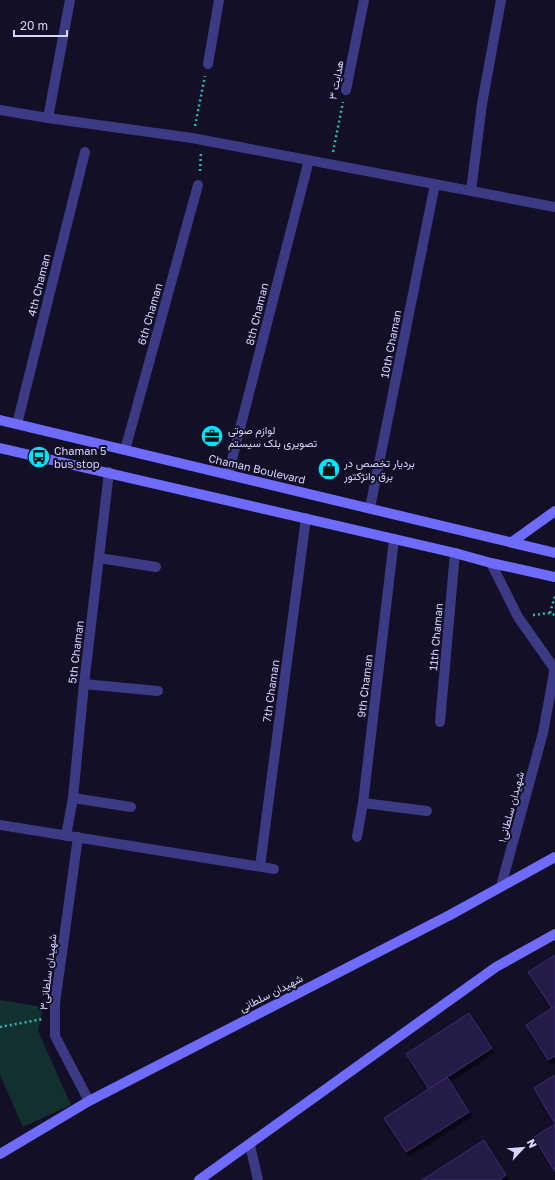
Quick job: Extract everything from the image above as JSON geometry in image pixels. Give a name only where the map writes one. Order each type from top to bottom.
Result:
[{"type":"main road","name":"Chaman Boulevard","points":[[0,420],[555,553]]},
{"type":"main road","points":[[0,448],[109,472],[555,577]]},
{"type":"main road","points":[[512,542],[555,511]]},
{"type":"main road","name":"شهیدان سلطانی","points":[[0,1154],[89,1101],[450,915],[555,857]]},
{"type":"main road","points":[[199,1180],[250,1145],[496,967],[555,934]]},
{"type":"street","points":[[48,118],[70,0]]},
{"type":"street","points":[[208,64],[219,0]]},
{"type":"street","name":"هدایت ۳","points":[[346,90],[364,0]]},
{"type":"street","points":[[471,191],[482,104],[501,0]]},
{"type":"street","points":[[0,110],[192,138],[555,207]]},
{"type":"street","name":"4th Chaman","points":[[17,424],[85,152]]},
{"type":"street","name":"8th Chaman","points":[[228,475],[308,160]]},
{"type":"street","name":"10th Chaman","points":[[370,508],[435,184]]},
{"type":"street","name":"6th Chaman","points":[[125,450],[198,185]]},
{"type":"street","name":"5th Chaman","points":[[66,836],[73,798],[84,684],[109,472]]},
{"type":"street","name":"7th Chaman","points":[[260,866],[306,518]]},
{"type":"street","name":"9th Chaman","points":[[357,837],[363,803],[394,539]]},
{"type":"street","name":"11th Chaman","points":[[440,722],[455,553]]},
{"type":"street","points":[[99,558],[156,567]]},
{"type":"street","points":[[491,563],[518,617],[555,668]]},
{"type":"street","name":"شهیدان سلطانی۱","points":[[501,886],[543,733],[555,668]]},
{"type":"street","points":[[84,684],[158,691]]},
{"type":"street","points":[[73,798],[131,807]]},
{"type":"street","points":[[363,803],[427,811]]},
{"type":"street","points":[[0,825],[274,869]]},
{"type":"street","name":"شهیدان سلطانی۳","points":[[78,837],[55,1003],[55,1036],[89,1101]]},
{"type":"street","points":[[250,1145],[258,1180]]},
{"type":"path","points":[[192,138],[208,64]]},
{"type":"path","name":"هدایت ۳","points":[[331,164],[346,90]]},
{"type":"path","points":[[198,185],[202,140]]},
{"type":"path","points":[[550,613],[555,596]]},
{"type":"path","points":[[518,617],[550,613],[555,615]]},
{"type":"path","points":[[0,1027],[55,1018]]},
{"type":"green space","points":[[0,1000],[43,1007],[38,1031],[71,1105],[23,1127],[0,1075]]},
{"type":"building","points":[[555,955],[555,1006],[552,1008],[528,972]]},
{"type":"building","points":[[555,1006],[555,1056],[548,1060],[526,1025]]},
{"type":"building","points":[[469,1013],[492,1048],[429,1089],[406,1054]]},
{"type":"building","points":[[555,1075],[555,1124],[534,1088]]},
{"type":"building","points":[[447,1077],[469,1112],[406,1152],[384,1118]]},
{"type":"building","points":[[555,1124],[555,1172],[534,1137]]},
{"type":"building","points":[[484,1140],[506,1175],[499,1180],[422,1180]]},
{"type":"place","name":"لوازم صوتی تصویری بلک سیستم","points":[[212,436]]},
{"type":"place","name":"Chaman 5 bus stop","points":[[39,457]]},
{"type":"place","name":"بردیار تخصص در برق وانژکتور","points":[[329,469]]}]
